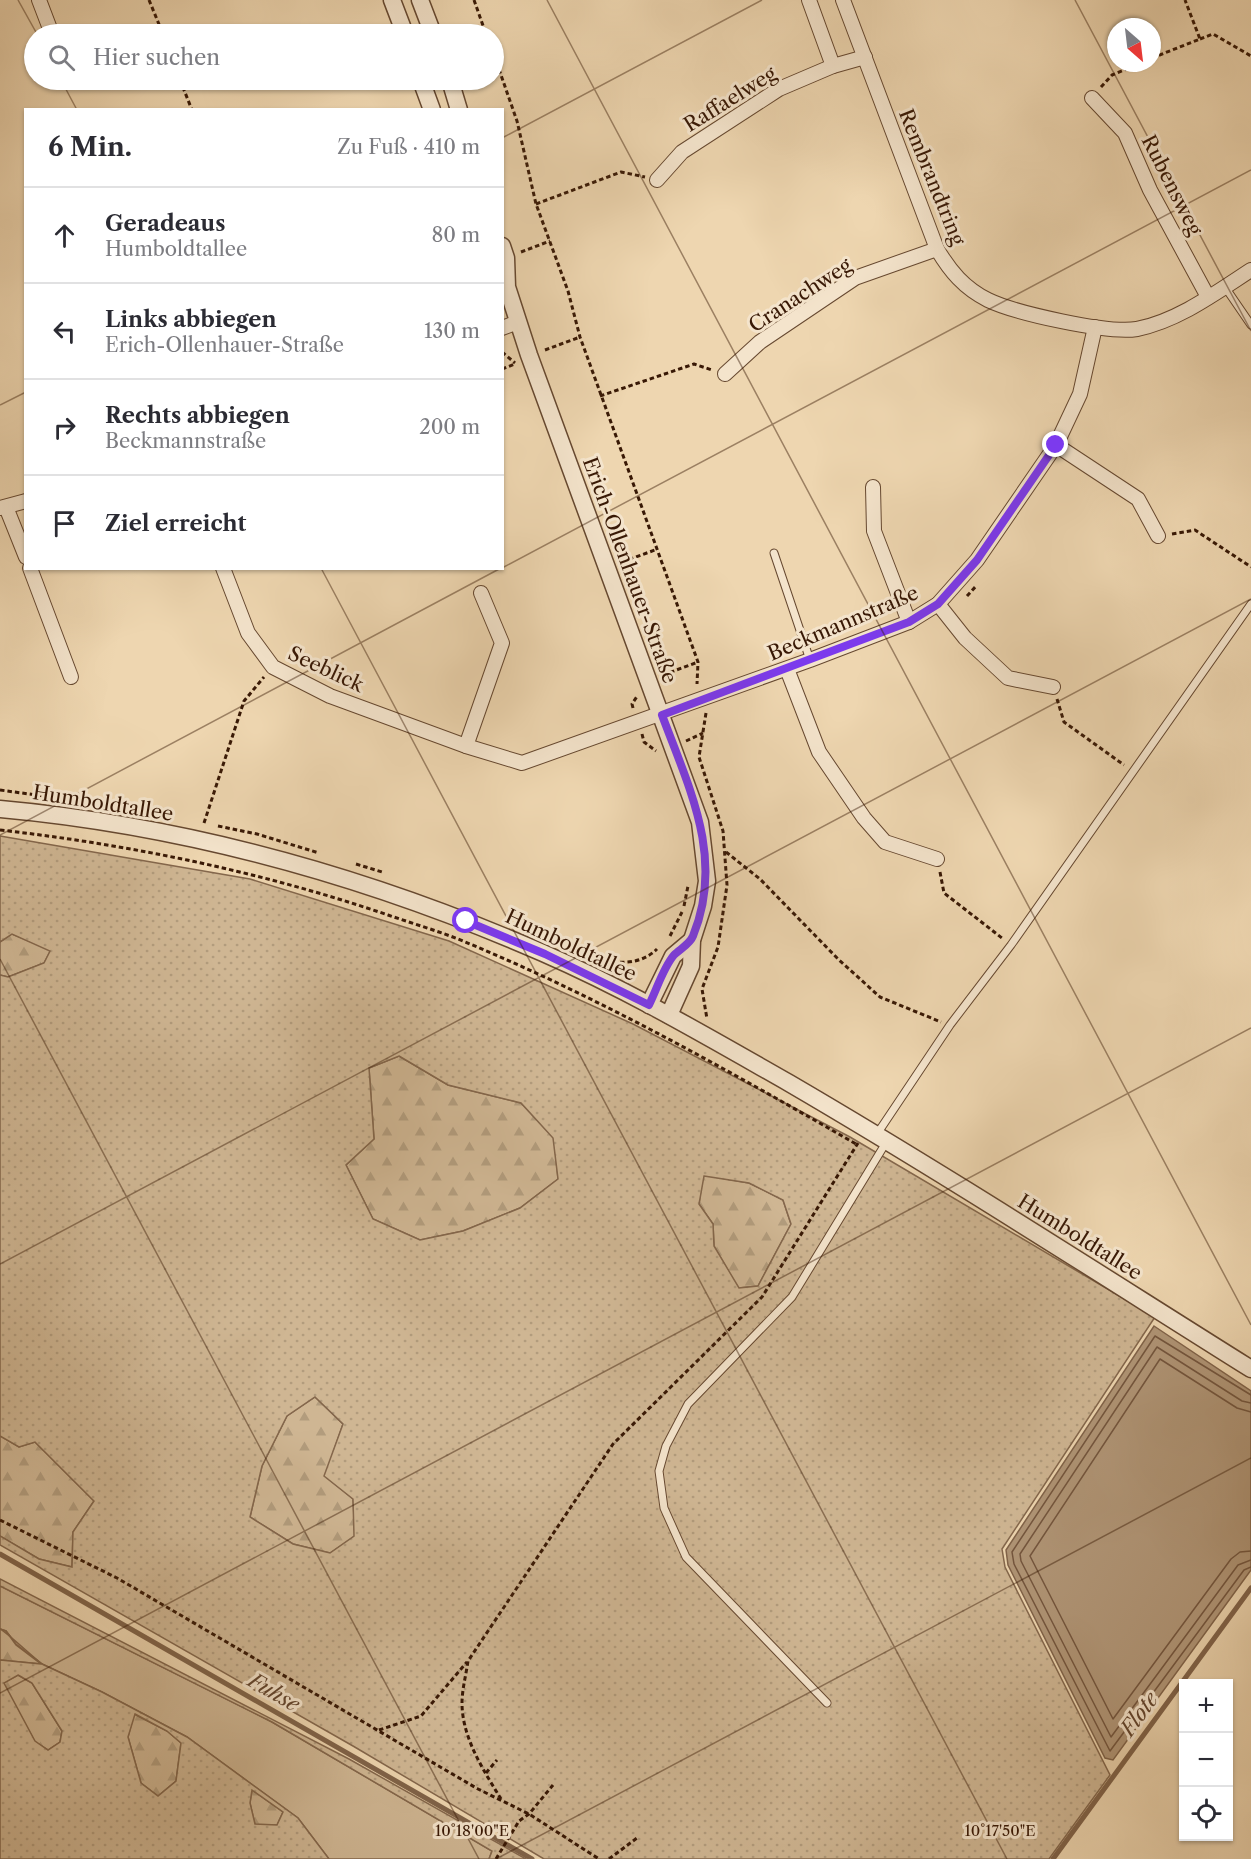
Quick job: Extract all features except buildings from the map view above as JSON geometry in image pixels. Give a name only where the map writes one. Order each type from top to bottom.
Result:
[{"type":"street","points":[[39,0],[48,24]]},
{"type":"street","points":[[392,0],[401,24]]},
{"type":"street","points":[[420,0],[429,24]]},
{"type":"street","name":"Rembrandtring","points":[[843,0],[937,249],[952,274],[989,300],[1018,310],[1095,327],[1136,329],[1171,317],[1251,270]]},
{"type":"street","points":[[812,1],[833,66],[865,57]]},
{"type":"street","name":"Raffaelweg","points":[[657,180],[682,152],[755,104],[779,89],[833,66]]},
{"type":"street","points":[[425,90],[431,108]]},
{"type":"street","points":[[453,90],[458,108]]},
{"type":"street","name":"Rubensweg","points":[[1092,98],[1125,133],[1150,190],[1208,297]]},
{"type":"street","name":"Cranachweg","points":[[725,374],[760,342],[855,278],[937,249]]},
{"type":"street","name":"Erich-Ollenhauer-Straße","points":[[504,252],[510,325],[529,356],[700,822],[706,852],[707,881],[704,906],[692,939],[691,966],[669,1015]]},
{"type":"street","name":"Beckmannstraße","points":[[662,715],[909,622],[938,604],[977,560],[1056,445],[1080,394],[1095,327]]},
{"type":"street","points":[[1056,445],[1138,500],[1158,536]]},
{"type":"street","points":[[873,487],[874,531],[909,622]]},
{"type":"street","points":[[24,502],[3,508],[24,553]]},
{"type":"street","points":[[31,570],[71,677]]},
{"type":"street","name":"Seeblick","points":[[225,570],[248,633],[273,667],[330,696],[466,746],[522,763],[662,715]]},
{"type":"street","points":[[466,746],[502,643],[481,593]]},
{"type":"street","points":[[938,604],[965,638],[1008,678],[1053,687]]},
{"type":"street","points":[[787,669],[819,752],[864,818],[885,842],[937,859]]},
{"type":"street","name":"Humboldtallee","points":[[0,809],[117,825],[198,840],[367,886],[466,921],[535,950],[669,1015],[882,1138],[1251,1369]]},
{"type":"street","name":"Erich-Ollenhauer-Straße","points":[[649,1005],[673,956],[692,939]]},
{"type":"lane","points":[[1225,287],[1251,325]]},
{"type":"lane","points":[[774,553],[810,660]]},
{"type":"lane","points":[[827,1702],[686,1557],[664,1508],[658,1471],[666,1446],[688,1404],[792,1297],[882,1138],[950,1025],[1011,945],[1251,604]]},
{"type":"path","points":[[149,0],[159,24]]},
{"type":"path","points":[[474,0],[482,24]]},
{"type":"path","points":[[1185,0],[1200,39]]},
{"type":"path","points":[[1161,54],[1213,34],[1251,56]]},
{"type":"path","points":[[1092,98],[1112,75],[1119,72]]},
{"type":"path","points":[[504,84],[517,121],[536,204],[568,291],[579,337],[655,550],[698,662],[696,680],[702,700]]},
{"type":"path","points":[[184,90],[191,108]]},
{"type":"path","points":[[536,204],[621,172],[657,180]]},
{"type":"path","points":[[504,252],[550,241]]},
{"type":"path","points":[[504,368],[579,337]]},
{"type":"path","points":[[600,396],[694,364],[725,374]]},
{"type":"path","points":[[1158,536],[1195,530],[1251,567]]},
{"type":"path","points":[[622,562],[655,550]]},
{"type":"path","points":[[649,680],[698,662]]},
{"type":"path","points":[[204,823],[244,701],[273,667]]},
{"type":"path","points":[[1053,687],[1064,722],[1133,771]]},
{"type":"path","points":[[638,722],[645,742],[658,752]]},
{"type":"path","points":[[0,830],[141,849],[251,873],[356,904],[456,938],[583,994],[694,1051],[856,1144],[814,1217],[762,1297],[613,1444],[468,1661],[421,1716],[379,1730]]},
{"type":"path","points":[[726,852],[759,879],[823,945],[880,998],[950,1025]]},
{"type":"path","points":[[937,859],[944,893],[1011,945]]},
{"type":"path","points":[[648,959],[670,937],[684,910],[689,882]]},
{"type":"path","points":[[0,1520],[117,1578],[529,1815],[599,1859]]},
{"type":"path","points":[[468,1661],[462,1704],[466,1729],[501,1799]]},
{"type":"path","points":[[486,1773],[497,1760]]},
{"type":"path","points":[[496,1859],[519,1821],[529,1815],[553,1785]]},
{"type":"path","points":[[609,1859],[637,1838]]},
{"type":"green space","points":[[0,836],[250,879],[449,941],[633,1024],[850,1137],[1155,1317],[1002,1549],[1005,1567],[1110,1775],[1049,1859],[544,1859],[353,1746],[0,1545],[0,1536],[39,1559],[72,1567],[73,1532],[94,1501],[35,1442],[19,1447],[0,1436],[0,975],[8,977],[44,963],[50,951],[12,934],[0,942]],"holes":[[[399,1056],[448,1085],[521,1103],[553,1138],[558,1179],[520,1208],[463,1231],[420,1240],[373,1219],[346,1165],[374,1139],[369,1068]],[[704,1176],[749,1183],[783,1200],[791,1224],[758,1286],[739,1288],[714,1246],[713,1224],[699,1204]],[[315,1397],[343,1424],[324,1476],[353,1499],[354,1536],[330,1553],[293,1544],[250,1517],[262,1466],[287,1416]]]},
{"type":"green space","points":[[12,934],[51,950],[44,963],[8,977],[0,975],[0,942]]},
{"type":"green space","points":[[399,1056],[448,1085],[521,1103],[554,1138],[558,1179],[520,1208],[463,1231],[420,1240],[373,1219],[346,1165],[374,1139],[369,1068]]},
{"type":"green space","points":[[703,1175],[749,1183],[783,1200],[791,1224],[758,1286],[738,1288],[714,1246],[713,1224],[699,1204]]},
{"type":"green space","points":[[315,1397],[343,1424],[325,1476],[353,1499],[355,1536],[330,1553],[293,1544],[250,1517],[262,1466],[287,1416]]},
{"type":"green space","points":[[0,1436],[19,1447],[35,1442],[94,1501],[73,1532],[72,1567],[39,1559],[0,1536]]},
{"type":"green space","points":[[0,1579],[349,1759],[526,1859],[489,1859],[492,1851],[272,1722],[0,1586]]},
{"type":"green space","points":[[0,1586],[272,1722],[492,1851],[489,1859],[329,1859],[298,1818],[187,1737],[102,1692],[42,1664],[16,1644],[6,1631],[0,1629]]},
{"type":"green space","points":[[0,1629],[7,1634],[42,1664],[0,1660]]},
{"type":"green space","points":[[6,1631],[16,1644],[42,1664],[102,1692],[187,1737],[298,1818],[329,1859],[0,1859],[0,1660],[41,1664],[16,1645]],"holes":[[[18,1675],[32,1683],[62,1731],[60,1742],[48,1750],[35,1741],[4,1683]],[[135,1714],[167,1731],[181,1743],[176,1781],[158,1796],[141,1783],[128,1737]],[[252,1790],[283,1812],[277,1825],[255,1824],[250,1803]]]},
{"type":"green space","points":[[18,1675],[32,1683],[62,1731],[60,1742],[48,1750],[35,1742],[3,1683]]},
{"type":"green space","points":[[134,1714],[167,1731],[181,1743],[176,1781],[158,1796],[141,1783],[128,1737]]},
{"type":"green space","points":[[252,1790],[283,1812],[277,1825],[255,1825],[250,1803]]},
{"type":"water","points":[[1154,1326],[1251,1391],[1251,1570],[1113,1760],[1105,1758],[1008,1565],[1006,1550]]},
{"type":"waterway","name":"Fuhse","points":[[0,1554],[532,1859]]},
{"type":"waterway","name":"Flote","points":[[1053,1859],[1251,1588]]},
{"type":"route","points":[[466,921],[593,976],[649,1005],[673,956],[692,939],[704,906],[707,881],[706,852],[700,822],[662,715],[909,622],[938,604],[977,560],[1056,445]]}]
